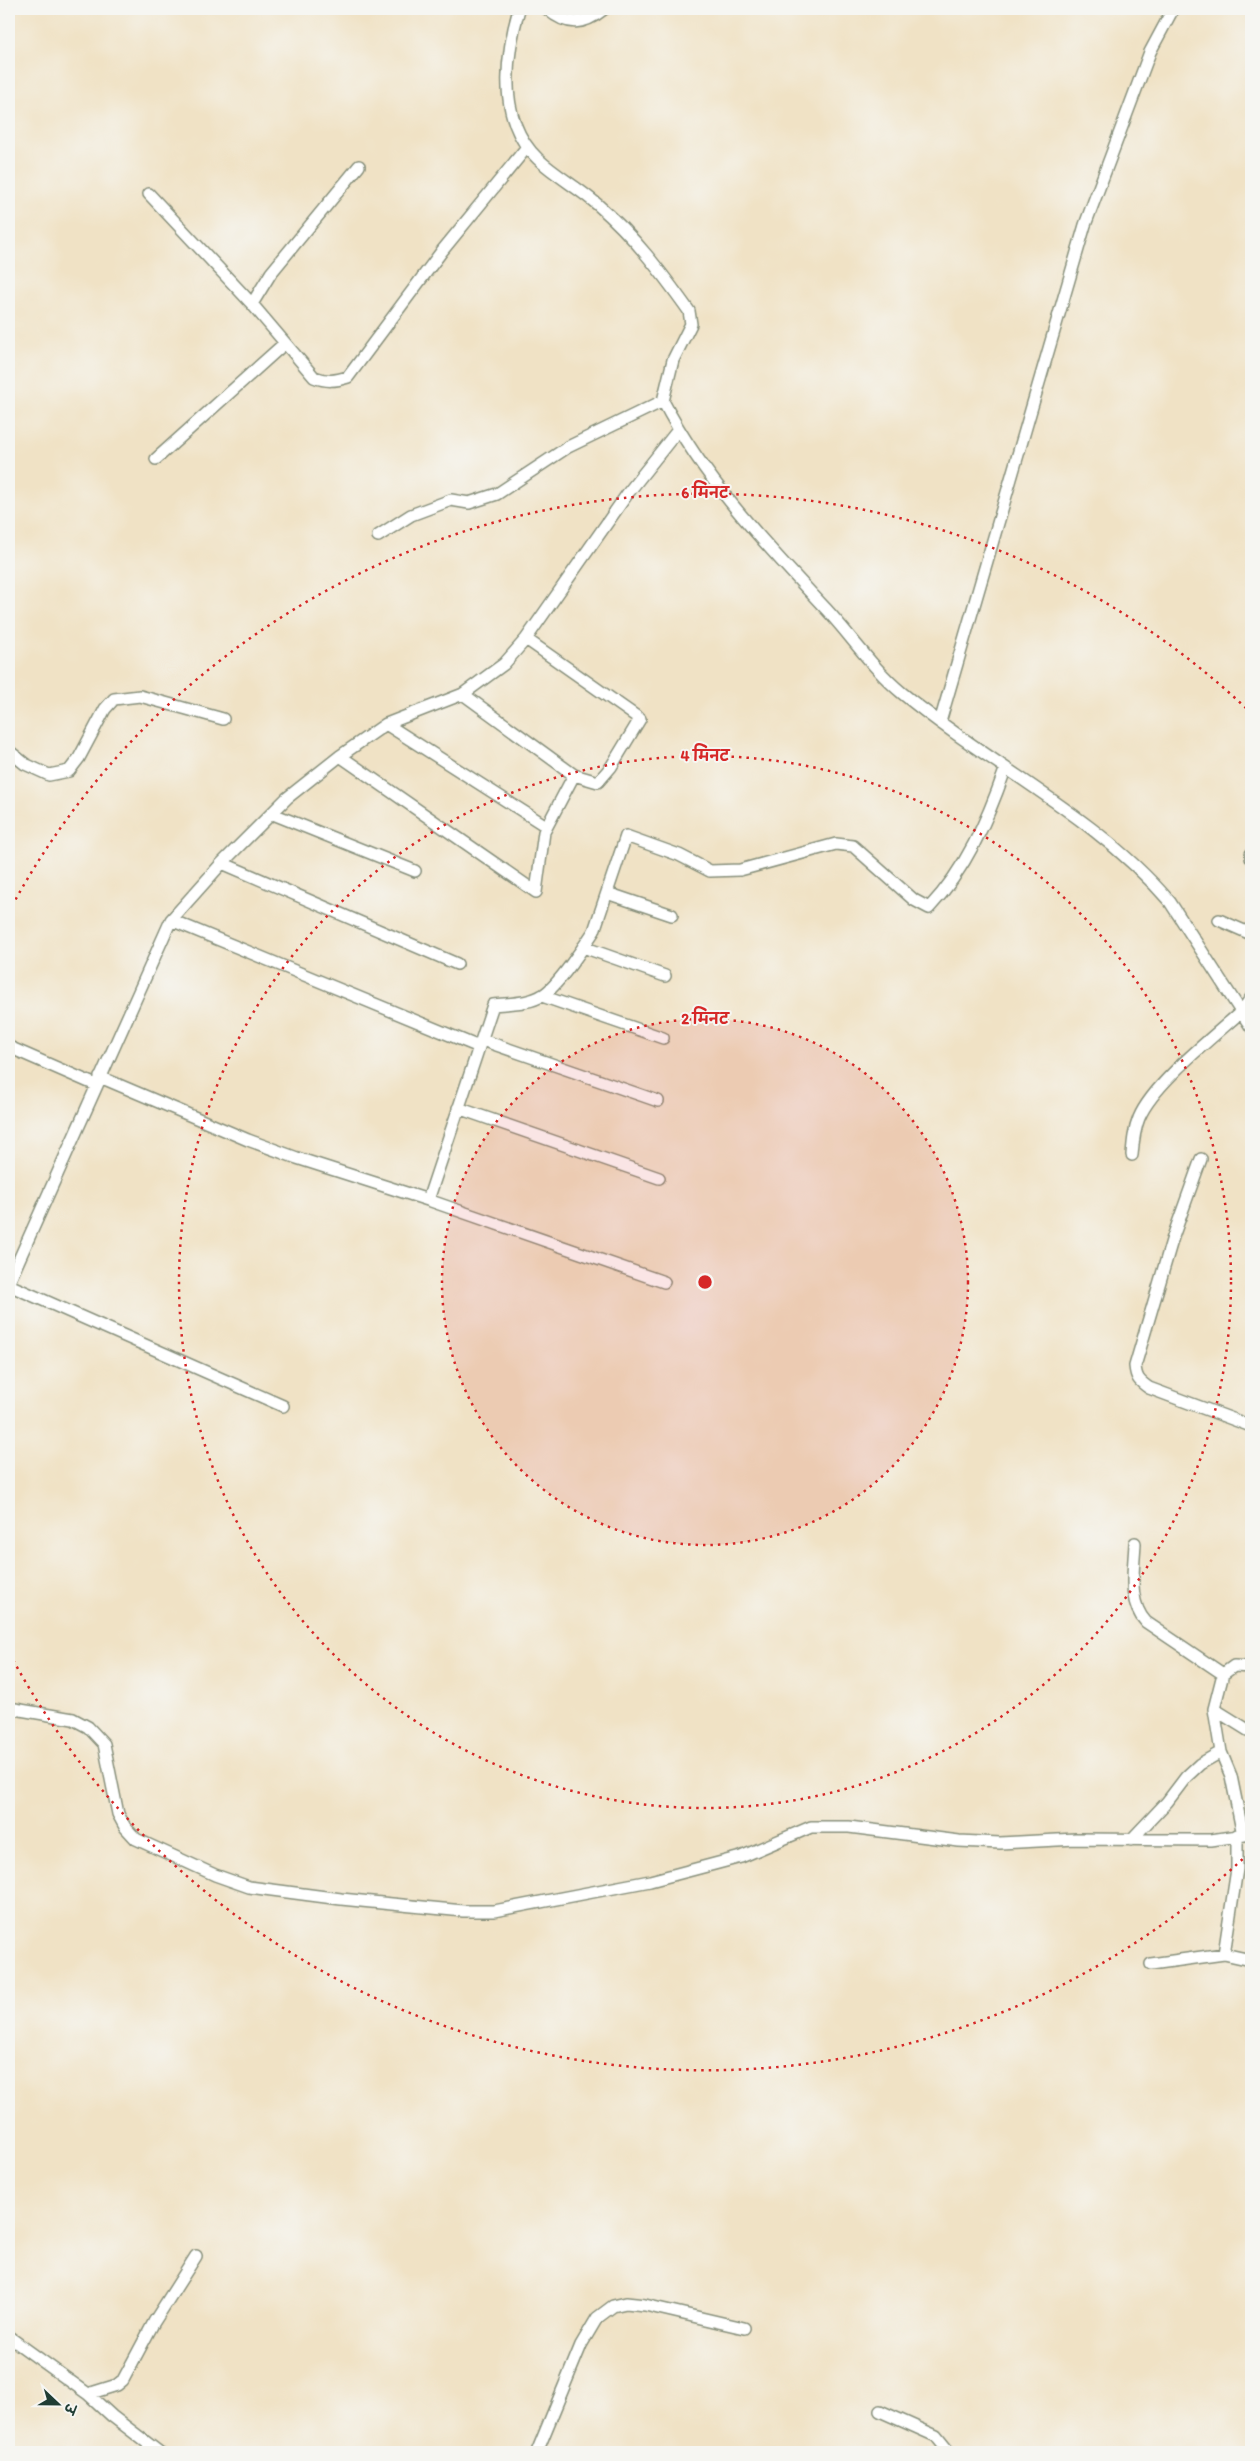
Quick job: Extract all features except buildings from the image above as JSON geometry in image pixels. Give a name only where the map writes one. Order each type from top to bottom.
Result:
[{"type":"street","points":[[519,9],[507,78],[510,108],[527,147],[539,160],[598,204],[637,242],[689,311],[692,324],[673,360],[663,401],[678,430],[729,501],[767,547],[827,611],[867,659],[901,692],[1005,770],[1088,824],[1157,886],[1170,902],[1251,1027]]},
{"type":"street","points":[[547,9],[555,15],[572,22],[585,22],[604,9]]},
{"type":"street","points":[[940,722],[1085,225],[1150,52],[1173,9]]},
{"type":"street","points":[[150,194],[252,304],[314,377],[334,382],[348,377],[442,251],[527,147]]},
{"type":"street","points":[[252,304],[271,273],[359,166]]},
{"type":"street","points":[[156,459],[285,343]]},
{"type":"street","points":[[378,536],[411,515],[451,500],[469,503],[497,494],[568,447],[663,401]]},
{"type":"street","points":[[283,1406],[9,1284],[171,920],[222,863],[287,798],[340,756],[386,724],[419,709],[463,694],[504,664],[526,639],[628,493],[678,430]]},
{"type":"street","points":[[463,694],[574,775],[598,782],[611,767],[640,719],[526,639]]},
{"type":"street","points":[[9,752],[25,764],[49,775],[69,771],[80,758],[105,709],[114,699],[140,696],[223,719]]},
{"type":"street","points":[[386,724],[546,826]]},
{"type":"street","points":[[340,756],[536,892],[546,826],[574,775]]},
{"type":"street","points":[[428,1200],[493,1005],[523,1002],[542,996],[583,947],[594,930],[626,836],[679,856],[710,871],[740,870],[836,844],[852,846],[914,900],[928,908],[945,891],[971,851],[992,808],[1005,770]]},
{"type":"street","points":[[273,814],[415,870]]},
{"type":"street","points":[[222,863],[457,964]]},
{"type":"street","points":[[607,893],[672,915]]},
{"type":"street","points":[[171,920],[480,1044],[658,1102]]},
{"type":"street","points":[[1219,920],[1251,934]]},
{"type":"street","points":[[583,947],[665,976]]},
{"type":"street","points":[[542,996],[662,1038]]},
{"type":"street","points":[[1132,1155],[1134,1135],[1140,1117],[1154,1093],[1242,1011],[1251,998]]},
{"type":"street","points":[[9,1046],[297,1158],[428,1200],[664,1282]]},
{"type":"street","points":[[458,1108],[658,1178]]},
{"type":"street","points":[[1201,1159],[1173,1237],[1135,1366],[1136,1373],[1139,1382],[1149,1388],[1251,1426]]},
{"type":"street","points":[[1135,1543],[1134,1595],[1140,1616],[1146,1622],[1224,1674]]},
{"type":"street","points":[[1224,1954],[1244,1834],[1231,1776],[1221,1752],[1214,1709],[1224,1674],[1234,1666],[1251,1667]]},
{"type":"street","points":[[9,1708],[73,1719],[88,1728],[104,1744],[118,1814],[125,1827],[136,1839],[215,1875],[249,1887],[341,1899],[463,1911],[494,1911],[641,1882],[742,1857],[811,1827],[849,1827],[959,1841],[1000,1843],[1076,1840],[1211,1840],[1244,1834]]},
{"type":"street","points":[[1214,1709],[1251,1732]]},
{"type":"street","points":[[1131,1840],[1167,1802],[1186,1777],[1200,1764],[1221,1752]]},
{"type":"street","points":[[1151,1964],[1224,1954],[1251,1960]]},
{"type":"street","points":[[88,2394],[117,2385],[124,2380],[154,2322],[196,2256]]},
{"type":"street","points":[[537,2452],[581,2345],[597,2318],[604,2311],[626,2303],[645,2305],[744,2328]]},
{"type":"street","points":[[9,2337],[88,2394],[112,2416],[159,2452]]},
{"type":"street","points":[[880,2411],[936,2436],[949,2452]]}]
